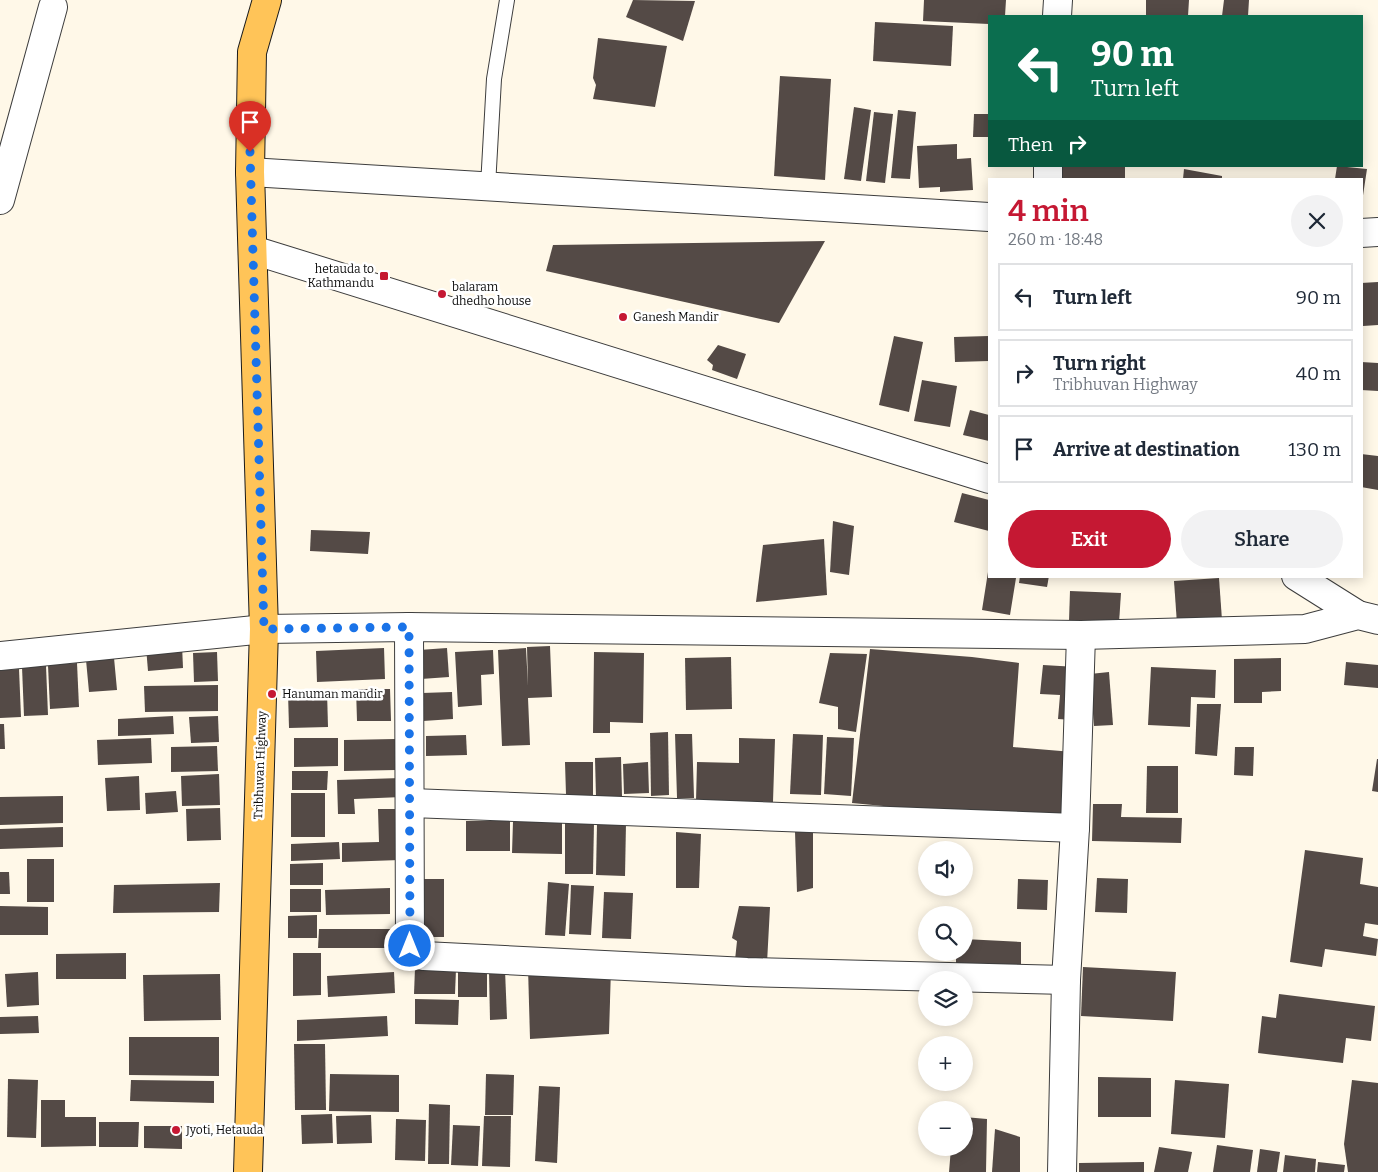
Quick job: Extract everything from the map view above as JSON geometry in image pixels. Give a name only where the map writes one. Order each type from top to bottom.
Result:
[{"type":"main road","name":"Tribhuvan Highway","points":[[248,1172],[264,629],[250,172],[252,52],[267,0]]},
{"type":"street","points":[[1057,15],[1058,0]]},
{"type":"street","points":[[0,200],[53,7]]},
{"type":"street","points":[[250,172],[988,217]]},
{"type":"street","points":[[1363,233],[1378,232]]},
{"type":"street","points":[[253,250],[988,479]]},
{"type":"street","points":[[1299,578],[1368,618]]},
{"type":"street","points":[[0,656],[264,629],[409,627],[1082,635],[1305,629],[1368,618]]},
{"type":"street","points":[[409,627],[410,946],[415,954],[424,956],[747,972],[1066,980]]},
{"type":"street","points":[[1062,1172],[1066,980],[1075,828],[1082,635]]},
{"type":"street","points":[[411,804],[1075,828]]},
{"type":"lane","points":[[488,186],[494,79],[507,0]]},
{"type":"building","points":[[633,0],[695,1],[683,41],[626,17]]},
{"type":"building","points":[[924,0],[1006,0],[1005,15],[988,15],[988,24],[923,21]]},
{"type":"building","points":[[1146,0],[1189,0],[1188,15],[1146,15]]},
{"type":"building","points":[[1224,0],[1249,0],[1248,15],[1222,15]]},
{"type":"building","points":[[875,22],[953,26],[951,66],[873,61]]},
{"type":"building","points":[[598,38],[667,46],[655,107],[593,99],[596,85],[593,78]]},
{"type":"building","points":[[780,76],[831,79],[825,180],[774,176]]},
{"type":"building","points":[[854,107],[871,110],[861,181],[844,179]]},
{"type":"building","points":[[898,110],[916,112],[910,179],[891,178]]},
{"type":"building","points":[[874,112],[893,114],[885,183],[866,181]]},
{"type":"building","points":[[974,114],[988,114],[988,137],[973,137]]},
{"type":"building","points":[[957,144],[957,159],[971,158],[973,190],[940,192],[940,187],[919,188],[917,146]]},
{"type":"building","points":[[1059,167],[1125,167],[1125,178],[1058,178]]},
{"type":"building","points":[[1337,167],[1367,169],[1363,195],[1363,178],[1335,178]]},
{"type":"building","points":[[1184,169],[1222,176],[1222,178],[1183,178]]},
{"type":"building","points":[[825,241],[779,323],[546,271],[553,245]]},
{"type":"building","points":[[1378,282],[1378,325],[1363,326],[1363,283]]},
{"type":"building","points":[[894,336],[923,342],[909,412],[879,405]]},
{"type":"building","points":[[988,336],[988,361],[955,362],[954,337]]},
{"type":"building","points":[[718,345],[746,354],[737,379],[712,370],[713,365],[707,360]]},
{"type":"building","points":[[1363,362],[1378,363],[1378,391],[1363,390]]},
{"type":"building","points":[[922,380],[957,386],[950,427],[914,421]]},
{"type":"building","points":[[970,410],[988,415],[988,441],[963,435]]},
{"type":"building","points":[[1363,454],[1378,456],[1378,490],[1363,487]]},
{"type":"building","points":[[962,493],[988,500],[988,531],[954,522]]},
{"type":"building","points":[[833,521],[854,526],[849,575],[830,572]]},
{"type":"building","points":[[311,530],[370,532],[368,554],[310,551]]},
{"type":"building","points":[[824,539],[827,595],[756,602],[763,545]]},
{"type":"building","points":[[988,572],[988,578],[1016,578],[1010,615],[982,610]]},
{"type":"building","points":[[1020,578],[1049,578],[1047,587],[1019,583]]},
{"type":"building","points":[[1219,578],[1222,620],[1177,624],[1174,581]]},
{"type":"building","points":[[1070,591],[1121,593],[1119,623],[1069,621]]},
{"type":"building","points":[[182,645],[183,668],[148,671],[146,647]]},
{"type":"building","points":[[550,646],[552,697],[528,698],[530,745],[502,746],[498,650],[526,648],[528,686],[527,647]]},
{"type":"building","points":[[384,648],[385,679],[317,682],[316,651]]},
{"type":"building","points":[[447,648],[449,677],[421,679],[419,650]]},
{"type":"building","points":[[870,649],[972,657],[1019,663],[1013,747],[1073,752],[1066,819],[852,803]]},
{"type":"building","points":[[493,650],[494,674],[481,675],[482,705],[458,707],[455,652]]},
{"type":"building","points":[[217,652],[218,681],[194,682],[193,653]]},
{"type":"building","points":[[594,652],[644,653],[643,723],[610,722],[610,733],[593,733]]},
{"type":"building","points":[[830,653],[867,654],[856,732],[838,729],[838,707],[819,703]]},
{"type":"building","points":[[731,657],[732,709],[686,710],[685,658]]},
{"type":"building","points":[[114,658],[117,690],[89,692],[86,660]]},
{"type":"building","points":[[1281,658],[1281,691],[1262,692],[1262,703],[1234,703],[1234,659]]},
{"type":"building","points":[[1346,662],[1378,665],[1378,688],[1344,685]]},
{"type":"building","points":[[77,663],[79,707],[50,709],[48,665]]},
{"type":"building","points":[[1043,665],[1077,667],[1073,720],[1058,719],[1060,695],[1040,694]]},
{"type":"building","points":[[46,666],[48,715],[24,716],[22,667]]},
{"type":"building","points":[[1151,667],[1216,670],[1215,698],[1191,697],[1190,727],[1148,725]]},
{"type":"building","points":[[19,669],[21,717],[0,718],[0,670]]},
{"type":"building","points":[[1109,672],[1113,725],[1094,726],[1090,674]]},
{"type":"building","points":[[218,685],[218,711],[145,712],[144,686]]},
{"type":"building","points":[[356,689],[390,689],[391,721],[357,721]]},
{"type":"building","points":[[327,691],[328,727],[289,728],[288,692]]},
{"type":"building","points":[[452,692],[453,719],[423,721],[422,693]]},
{"type":"building","points":[[1197,704],[1221,704],[1217,756],[1195,754]]},
{"type":"building","points":[[173,716],[174,734],[118,736],[118,719]]},
{"type":"building","points":[[218,716],[219,742],[191,743],[189,717]]},
{"type":"building","points":[[0,724],[4,724],[5,749],[0,749]]},
{"type":"building","points":[[668,732],[669,795],[651,796],[650,733]]},
{"type":"building","points":[[675,734],[692,734],[694,798],[677,798]]},
{"type":"building","points":[[793,734],[823,735],[821,795],[790,794]]},
{"type":"building","points":[[466,735],[467,755],[426,756],[426,736]]},
{"type":"building","points":[[827,737],[854,738],[851,796],[824,794]]},
{"type":"building","points":[[151,738],[152,763],[98,765],[97,740]]},
{"type":"building","points":[[294,738],[338,738],[338,766],[294,767]]},
{"type":"building","points":[[739,738],[775,739],[773,802],[696,801],[697,762],[739,763]]},
{"type":"building","points":[[395,739],[396,770],[344,771],[344,740]]},
{"type":"building","points":[[217,746],[218,771],[171,772],[171,747]]},
{"type":"building","points":[[1235,747],[1254,747],[1253,776],[1234,775]]},
{"type":"building","points":[[621,757],[622,796],[596,797],[595,758]]},
{"type":"building","points":[[1378,759],[1378,792],[1372,791]]},
{"type":"building","points":[[565,762],[593,762],[593,795],[566,795]]},
{"type":"building","points":[[648,762],[649,793],[624,794],[623,764]]},
{"type":"building","points":[[1147,766],[1178,766],[1178,813],[1146,813]]},
{"type":"building","points":[[292,771],[328,771],[327,790],[292,790]]},
{"type":"building","points":[[219,774],[220,805],[182,806],[181,776]]},
{"type":"building","points":[[139,776],[140,810],[107,811],[105,778]]},
{"type":"building","points":[[401,778],[402,797],[354,799],[355,814],[338,814],[337,780]]},
{"type":"building","points":[[176,791],[178,812],[146,814],[145,793]]},
{"type":"building","points":[[291,793],[325,793],[325,837],[291,837]]},
{"type":"building","points":[[63,796],[63,823],[0,825],[0,797]]},
{"type":"building","points":[[1093,804],[1122,804],[1121,817],[1182,818],[1181,843],[1092,841]]},
{"type":"building","points":[[220,808],[221,840],[187,841],[186,809]]},
{"type":"building","points":[[378,809],[399,809],[400,860],[342,862],[342,843],[379,842]]},
{"type":"building","points":[[466,821],[510,821],[510,851],[466,851]]},
{"type":"building","points":[[513,822],[562,822],[562,854],[512,853]]},
{"type":"building","points":[[565,823],[594,823],[593,874],[565,874]]},
{"type":"building","points":[[597,823],[626,823],[625,876],[596,875]]},
{"type":"building","points":[[63,827],[63,847],[0,849],[0,829]]},
{"type":"building","points":[[813,831],[813,888],[797,892],[795,832]]},
{"type":"building","points":[[676,832],[701,834],[699,888],[676,888]]},
{"type":"building","points":[[339,842],[340,859],[291,861],[291,844]]},
{"type":"building","points":[[1305,850],[1363,858],[1360,884],[1378,887],[1378,925],[1365,923],[1363,936],[1378,939],[1376,956],[1325,949],[1322,967],[1290,962]]},
{"type":"building","points":[[27,859],[54,859],[54,902],[27,902]]},
{"type":"building","points":[[323,863],[323,885],[290,885],[290,864]]},
{"type":"building","points":[[0,872],[9,872],[10,894],[0,894]]},
{"type":"building","points":[[1097,878],[1128,879],[1127,913],[1095,912]]},
{"type":"building","points":[[422,879],[444,879],[444,937],[422,937]]},
{"type":"building","points":[[1018,879],[1048,880],[1047,910],[1017,909]]},
{"type":"building","points":[[548,882],[569,884],[565,936],[545,935]]},
{"type":"building","points":[[220,883],[219,912],[113,913],[114,885]]},
{"type":"building","points":[[571,885],[594,886],[591,935],[569,934]]},
{"type":"building","points":[[390,888],[390,914],[326,915],[325,890]]},
{"type":"building","points":[[290,889],[321,889],[321,912],[290,912]]},
{"type":"building","points":[[604,892],[633,893],[631,939],[602,938]]},
{"type":"building","points":[[0,906],[48,907],[48,935],[0,935]]},
{"type":"building","points":[[739,906],[770,907],[767,963],[735,960],[737,941],[732,938]]},
{"type":"building","points":[[317,915],[317,938],[288,938],[288,916]]},
{"type":"building","points":[[319,929],[402,929],[402,948],[318,948]]},
{"type":"building","points":[[973,939],[1021,942],[1021,965],[956,963],[956,961],[973,961]]},
{"type":"building","points":[[126,953],[126,979],[56,979],[56,954]]},
{"type":"building","points":[[293,953],[321,953],[321,995],[293,996]]},
{"type":"building","points":[[528,967],[611,968],[609,1034],[530,1039]]},
{"type":"building","points":[[1083,967],[1176,972],[1173,1021],[1081,1016]]},
{"type":"building","points":[[415,968],[456,969],[455,994],[414,994]]},
{"type":"building","points":[[505,970],[507,1019],[490,1020],[489,971]]},
{"type":"building","points":[[38,972],[39,1005],[7,1007],[5,974]]},
{"type":"building","points":[[394,972],[395,993],[328,997],[327,976]]},
{"type":"building","points":[[458,972],[487,972],[487,997],[458,997]]},
{"type":"building","points":[[220,974],[221,1020],[144,1021],[143,975]]},
{"type":"building","points":[[1279,994],[1375,1006],[1371,1041],[1346,1038],[1343,1063],[1258,1053],[1262,1016],[1276,1018]]},
{"type":"building","points":[[415,999],[459,1000],[458,1025],[415,1024]]},
{"type":"building","points":[[38,1016],[39,1033],[0,1034],[0,1017]]},
{"type":"building","points":[[387,1016],[388,1036],[297,1041],[297,1020]]},
{"type":"building","points":[[129,1037],[219,1037],[219,1076],[129,1075]]},
{"type":"building","points":[[294,1044],[325,1044],[326,1110],[295,1110]]},
{"type":"building","points":[[330,1074],[399,1075],[399,1112],[329,1111]]},
{"type":"building","points":[[486,1074],[514,1075],[513,1115],[485,1115]]},
{"type":"building","points":[[1098,1077],[1151,1078],[1151,1117],[1098,1117]]},
{"type":"building","points":[[8,1079],[38,1080],[36,1138],[7,1137]]},
{"type":"building","points":[[131,1080],[214,1081],[214,1103],[130,1101]]},
{"type":"building","points":[[1175,1080],[1229,1084],[1225,1138],[1171,1134]]},
{"type":"building","points":[[1352,1080],[1378,1083],[1378,1172],[1348,1172],[1344,1144]]},
{"type":"building","points":[[539,1086],[560,1087],[557,1163],[535,1161]]},
{"type":"building","points":[[41,1100],[65,1100],[65,1117],[96,1117],[96,1146],[41,1147]]},
{"type":"building","points":[[429,1104],[450,1105],[449,1164],[428,1164]]},
{"type":"building","points":[[332,1114],[333,1143],[302,1144],[301,1115]]},
{"type":"building","points":[[371,1115],[372,1143],[337,1144],[336,1116]]},
{"type":"building","points":[[484,1116],[511,1116],[510,1167],[482,1166]]},
{"type":"building","points":[[973,1118],[987,1119],[986,1172],[949,1172],[950,1156],[973,1156]]},
{"type":"building","points":[[396,1119],[426,1120],[425,1161],[395,1160]]},
{"type":"building","points":[[99,1122],[139,1122],[138,1147],[99,1147]]},
{"type":"building","points":[[453,1125],[480,1126],[478,1166],[451,1165]]},
{"type":"building","points":[[144,1126],[182,1126],[182,1149],[144,1148]]},
{"type":"building","points":[[995,1129],[1020,1137],[1020,1172],[992,1172]]},
{"type":"building","points":[[1217,1145],[1253,1150],[1250,1172],[1213,1172]]},
{"type":"building","points":[[1159,1147],[1192,1152],[1188,1172],[1154,1172]]},
{"type":"building","points":[[1260,1149],[1280,1152],[1277,1172],[1257,1172]]},
{"type":"building","points":[[1285,1155],[1316,1159],[1315,1172],[1283,1172]]},
{"type":"building","points":[[1144,1162],[1144,1172],[1079,1172],[1079,1163]]},
{"type":"building","points":[[1318,1162],[1345,1165],[1344,1172],[1317,1172]]},
{"type":"place","name":"hetauda to Kathmandu","points":[[384,276]]},
{"type":"place","name":"balaram dhedho house","points":[[442,294]]},
{"type":"place","name":"Ganesh Mandir","points":[[623,317]]},
{"type":"place","name":"Hanuman mandir","points":[[272,694]]},
{"type":"place","name":"Jyoti, Hetauda","points":[[176,1130]]},
{"type":"route","points":[[250,152],[264,629],[409,627],[410,946]]}]
